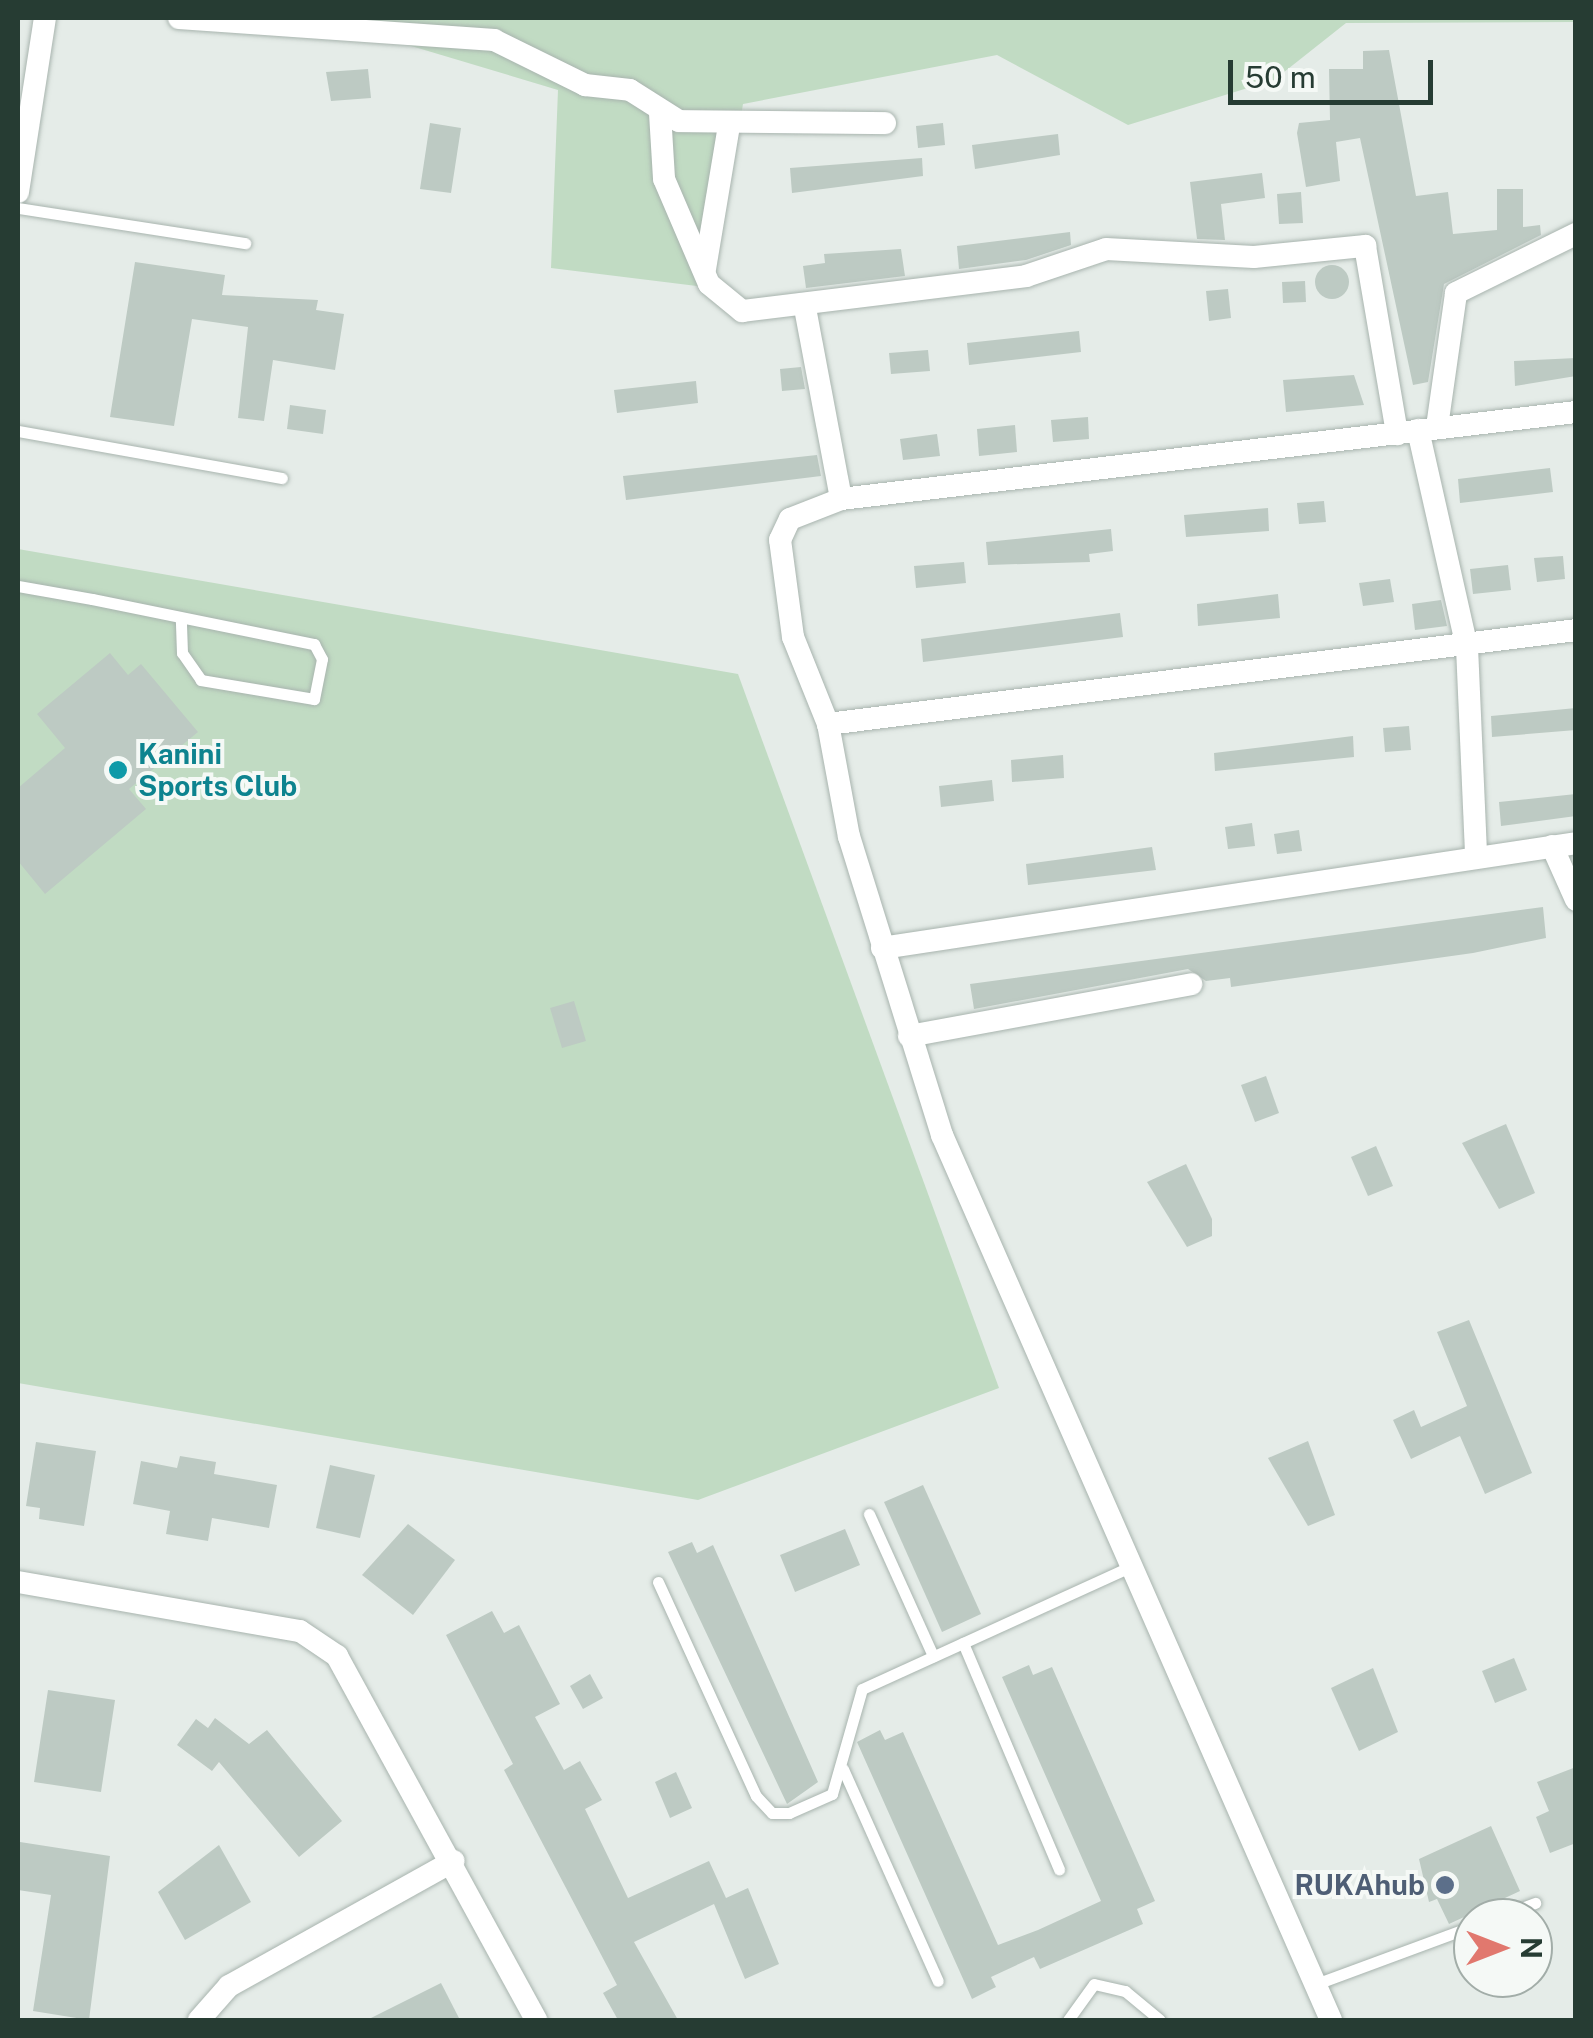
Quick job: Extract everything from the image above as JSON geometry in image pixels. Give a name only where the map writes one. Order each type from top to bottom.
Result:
[{"type":"street","points":[[18,192],[46,18]]},
{"type":"street","points":[[179,18],[494,40],[584,85],[630,90],[660,113],[729,125],[885,123]]},
{"type":"street","points":[[660,113],[664,179],[704,273],[728,308],[805,308],[1042,273],[1106,249],[1254,257],[1355,243],[1365,246],[1417,430],[1467,647],[1476,855]]},
{"type":"street","points":[[704,273],[729,125]]},
{"type":"street","points":[[1417,430],[1456,293],[1576,234]]},
{"type":"street","points":[[805,308],[842,498]]},
{"type":"street","points":[[1331,2020],[1128,1568],[909,1036],[882,948],[828,724],[792,636],[779,554],[790,520],[842,498],[1576,412]]},
{"type":"street","points":[[828,724],[1467,647],[1576,630]]},
{"type":"street","points":[[882,948],[1564,844],[1576,900]]},
{"type":"street","points":[[909,1036],[1191,984]]},
{"type":"street","points":[[18,1582],[321,1642],[352,1674],[536,2020]]},
{"type":"street","points":[[199,2020],[228,1986],[454,1862]]},
{"type":"lane","points":[[18,208],[245,243]]},
{"type":"lane","points":[[18,431],[282,478]]},
{"type":"lane","points":[[18,586],[314,644],[322,659],[314,699],[202,680],[182,653],[180,618]]},
{"type":"lane","points":[[869,1514],[933,1656]]},
{"type":"lane","points":[[658,1582],[764,1804],[772,1813],[809,1807],[832,1794],[843,1769],[862,1689],[1128,1568]]},
{"type":"lane","points":[[963,1643],[1058,1868]]},
{"type":"lane","points":[[843,1769],[938,1981]]},
{"type":"lane","points":[[1316,1984],[1453,1933]]},
{"type":"lane","points":[[1068,2020],[1084,1990],[1110,1984],[1160,2020]]},
{"type":"green space","points":[[357,18],[1575,18],[1576,22],[1346,23],[1274,80],[1128,125],[997,55],[743,104],[713,288],[551,268],[558,90],[361,31]]},
{"type":"green space","points":[[18,549],[738,674],[999,1388],[698,1500],[18,1383]]},
{"type":"building","points":[[1389,50],[1416,196],[1448,192],[1453,234],[1497,230],[1497,189],[1523,189],[1523,227],[1540,225],[1541,235],[1444,284],[1428,382],[1413,385],[1360,138],[1336,142],[1340,181],[1306,187],[1297,133],[1299,123],[1330,120],[1329,69],[1363,69],[1363,51]]},
{"type":"building","points":[[368,69],[371,98],[331,101],[326,72]]},
{"type":"building","points":[[430,123],[461,128],[451,193],[420,189]]},
{"type":"building","points":[[943,123],[945,145],[918,148],[916,126]]},
{"type":"building","points":[[1058,134],[1060,155],[975,169],[972,145]]},
{"type":"building","points":[[922,158],[923,176],[792,193],[790,168]]},
{"type":"building","points":[[1262,173],[1265,198],[1221,204],[1225,240],[1197,239],[1190,182]]},
{"type":"building","points":[[1301,192],[1303,223],[1279,224],[1277,194]]},
{"type":"building","points":[[1070,232],[1071,245],[1026,260],[959,269],[957,246]]},
{"type":"building","points":[[901,249],[905,276],[806,288],[803,266],[825,263],[824,254]]},
{"type":"building","points":[[135,262],[225,275],[222,295],[318,300],[316,310],[344,314],[335,370],[273,360],[264,421],[238,418],[248,327],[192,319],[174,426],[110,417]]},
{"type":"building","points":[[1332,265],[1344,270],[1349,282],[1344,294],[1332,299],[1320,294],[1315,282],[1320,270]]},
{"type":"building","points":[[1305,281],[1306,302],[1283,303],[1282,282]]},
{"type":"building","points":[[1228,289],[1231,318],[1209,321],[1206,291]]},
{"type":"building","points":[[1079,331],[1081,352],[969,365],[967,343]]},
{"type":"building","points":[[928,350],[930,371],[891,374],[889,353]]},
{"type":"building","points":[[1576,358],[1576,376],[1515,386],[1514,361]]},
{"type":"building","points":[[801,367],[805,389],[782,391],[780,369]]},
{"type":"building","points":[[1354,375],[1364,405],[1286,412],[1283,380]]},
{"type":"building","points":[[696,381],[698,403],[617,413],[614,390]]},
{"type":"building","points":[[290,405],[326,410],[323,434],[287,429]]},
{"type":"building","points":[[1088,417],[1089,439],[1053,442],[1051,420]]},
{"type":"building","points":[[1015,425],[1017,452],[979,456],[977,429]]},
{"type":"building","points":[[937,434],[940,456],[903,460],[900,439]]},
{"type":"building","points":[[817,455],[821,476],[626,500],[623,476]]},
{"type":"building","points":[[1550,468],[1553,492],[1460,503],[1458,479]]},
{"type":"building","points":[[1324,501],[1326,522],[1299,524],[1297,503]]},
{"type":"building","points":[[1268,508],[1269,531],[1186,537],[1184,515]]},
{"type":"building","points":[[1111,529],[1113,551],[1089,554],[1090,562],[988,565],[986,542]]},
{"type":"building","points":[[1563,556],[1565,579],[1537,582],[1534,558]]},
{"type":"building","points":[[964,562],[966,583],[916,588],[914,566]]},
{"type":"building","points":[[1508,565],[1511,590],[1473,594],[1470,569]]},
{"type":"building","points":[[1390,579],[1394,602],[1363,606],[1359,583]]},
{"type":"building","points":[[1278,594],[1280,618],[1198,626],[1197,604]]},
{"type":"building","points":[[1441,600],[1447,626],[1415,630],[1412,604]]},
{"type":"building","points":[[1120,613],[1123,637],[923,662],[921,639]]},
{"type":"building","name":"Kanini Sports Club","points":[[110,653],[128,675],[141,664],[198,732],[129,789],[146,809],[45,894],[18,861],[18,788],[65,748],[37,714]]},
{"type":"building","points":[[1576,708],[1576,730],[1492,737],[1491,716]]},
{"type":"building","points":[[1409,726],[1411,750],[1385,752],[1383,728]]},
{"type":"building","points":[[1353,736],[1354,757],[1215,771],[1214,753]]},
{"type":"building","points":[[1063,755],[1064,778],[1012,782],[1011,760]]},
{"type":"building","points":[[992,780],[994,801],[941,807],[939,786]]},
{"type":"building","points":[[1576,794],[1576,816],[1501,826],[1499,802]]},
{"type":"building","points":[[1252,823],[1255,846],[1228,849],[1225,827]]},
{"type":"building","points":[[1299,830],[1302,851],[1277,854],[1274,834]]},
{"type":"building","points":[[1152,847],[1156,870],[1028,885],[1026,864]]},
{"type":"building","points":[[1543,907],[1546,938],[1473,953],[1231,987],[1230,978],[1206,981],[1188,969],[974,1009],[970,984]]},
{"type":"building","points":[[574,1001],[586,1041],[562,1048],[550,1008]]},
{"type":"building","points":[[1266,1076],[1279,1113],[1255,1122],[1241,1085]]},
{"type":"building","points":[[1506,1124],[1535,1193],[1499,1209],[1462,1143]]},
{"type":"building","points":[[1376,1146],[1393,1186],[1368,1196],[1351,1157]]},
{"type":"building","points":[[1186,1164],[1212,1219],[1212,1236],[1187,1247],[1147,1182]]},
{"type":"building","points":[[1469,1320],[1532,1473],[1485,1494],[1460,1436],[1411,1459],[1393,1420],[1414,1410],[1421,1427],[1467,1406],[1437,1332]]},
{"type":"building","points":[[1308,1441],[1335,1515],[1308,1526],[1268,1458]]},
{"type":"building","points":[[36,1442],[96,1451],[84,1526],[39,1519],[40,1508],[26,1506]]},
{"type":"building","points":[[180,1456],[216,1462],[214,1474],[277,1485],[269,1528],[212,1518],[208,1541],[166,1534],[170,1511],[133,1504],[141,1461],[177,1468]]},
{"type":"building","points":[[330,1465],[375,1475],[360,1538],[316,1528]]},
{"type":"building","points":[[923,1485],[981,1614],[942,1632],[884,1502]]},
{"type":"building","points":[[408,1524],[455,1560],[413,1615],[362,1575]]},
{"type":"building","points":[[845,1529],[860,1565],[795,1592],[780,1555]]},
{"type":"building","points":[[692,1542],[697,1553],[713,1545],[818,1782],[787,1804],[668,1552]]},
{"type":"building","points":[[492,1611],[504,1633],[519,1625],[560,1704],[535,1717],[564,1770],[580,1761],[602,1800],[585,1809],[628,1898],[709,1861],[726,1898],[748,1888],[779,1964],[745,1979],[714,1904],[634,1942],[678,2020],[618,2020],[603,1993],[617,1985],[504,1770],[513,1764],[446,1635]]},
{"type":"building","points":[[1514,1658],[1527,1690],[1495,1703],[1482,1671]]},
{"type":"building","points":[[1029,1665],[1033,1675],[1052,1667],[1155,1901],[1137,1909],[1143,1924],[1040,1969],[1034,1957],[991,1977],[996,1987],[972,1999],[857,1742],[880,1730],[885,1740],[903,1732],[998,1945],[1038,1930],[1101,1901],[1002,1677]]},
{"type":"building","points":[[1373,1668],[1398,1732],[1359,1751],[1331,1688]]},
{"type":"building","points":[[590,1674],[603,1698],[583,1709],[570,1686]]},
{"type":"building","points":[[48,1690],[115,1700],[101,1792],[34,1782]]},
{"type":"building","points":[[215,1718],[249,1744],[267,1730],[342,1821],[299,1857],[219,1762],[212,1771],[177,1745],[196,1719],[208,1728]]},
{"type":"building","points":[[1576,1767],[1576,1843],[1550,1853],[1536,1817],[1549,1811],[1537,1782]]},
{"type":"building","points":[[676,1772],[692,1808],[670,1818],[655,1782]]},
{"type":"building","points":[[1491,1826],[1520,1891],[1505,1898],[1453,1898],[1453,1922],[1449,1924],[1437,1899],[1429,1902],[1419,1859]]},
{"type":"building","points":[[20,1842],[110,1856],[89,2020],[33,2011],[51,1895],[18,1890]]},
{"type":"building","points":[[219,1845],[251,1902],[185,1940],[158,1892]]},
{"type":"building","points":[[441,1983],[460,2020],[367,2020]]},
{"type":"place","name":"Kanini Sports Club","points":[[118,770]]},
{"type":"place","name":"RUKAhub","points":[[1445,1885]]}]
